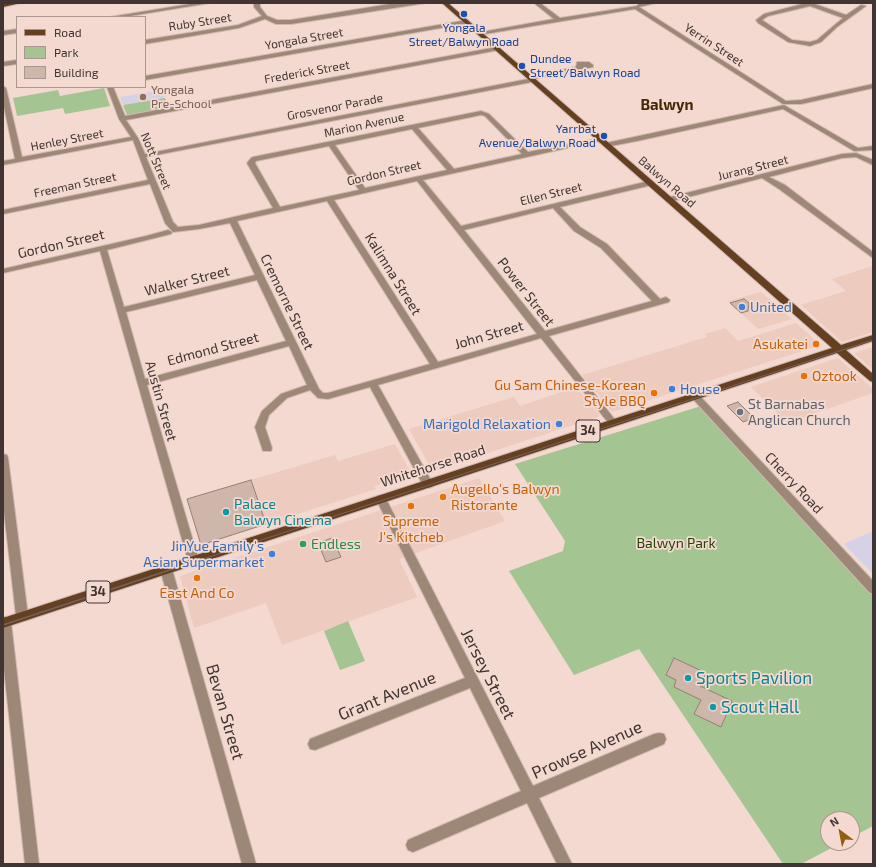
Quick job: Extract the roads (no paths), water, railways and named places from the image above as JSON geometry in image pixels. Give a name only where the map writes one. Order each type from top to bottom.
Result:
[{"type":"main road","points":[[3,5],[18,3]]},
{"type":"main road","name":"Balwyn Road","points":[[445,3],[873,379]]},
{"type":"main road","name":"Whitehorse Road","points":[[4,622],[873,338]]},
{"type":"street","points":[[120,16],[207,3]]},
{"type":"street","points":[[264,3],[256,3],[257,7],[265,17],[274,21],[288,22],[390,6],[423,3]]},
{"type":"street","points":[[537,3],[559,20]]},
{"type":"street","points":[[480,34],[653,3]]},
{"type":"street","points":[[846,17],[809,4],[766,15],[759,20],[790,41],[810,44],[820,41],[846,17],[863,6]]},
{"type":"street","name":"Yerrin Street","points":[[637,6],[872,163]]},
{"type":"street","name":"Ruby Street","points":[[146,42],[234,28],[265,17]]},
{"type":"street","name":"Yongala Street","points":[[146,78],[467,22]]},
{"type":"street","points":[[3,33],[16,31]]},
{"type":"street","name":"Frederick Street","points":[[122,119],[497,49]]},
{"type":"street","points":[[3,64],[16,62]]},
{"type":"street","name":"Grosvenor Parade","points":[[143,156],[580,68]]},
{"type":"street","points":[[608,146],[873,86]]},
{"type":"street","points":[[3,88],[19,160]]},
{"type":"street","name":"Nott Street","points":[[110,88],[122,119],[126,127],[135,138],[143,156],[172,231]]},
{"type":"street","name":"Marion Avenue","points":[[277,209],[251,163],[251,160],[482,113],[487,115],[526,154]]},
{"type":"street","points":[[413,126],[451,170]]},
{"type":"street","name":"Henley Street","points":[[3,164],[135,138]]},
{"type":"street","name":"Gordon Street","points":[[3,271],[148,238],[172,231],[199,227],[598,138]]},
{"type":"street","points":[[330,143],[363,190]]},
{"type":"street","name":"Jurang Street","points":[[669,200],[873,149]]},
{"type":"street","points":[[767,175],[873,256]]},
{"type":"street","name":"Power Street","points":[[418,178],[613,423]]},
{"type":"street","name":"Freeman Street","points":[[3,212],[153,181]]},
{"type":"street","name":"Ellen Street","points":[[459,229],[649,183]]},
{"type":"street","name":"Kalimna Street","points":[[329,198],[435,365]]},
{"type":"street","name":"John Street","points":[[319,396],[328,396],[662,301],[604,246],[577,229],[555,206]]},
{"type":"street","name":"Cremorne Street","points":[[232,219],[312,386],[319,396]]},
{"type":"street","name":"Austin Street","points":[[103,248],[193,561]]},
{"type":"street","name":"Walker Street","points":[[120,311],[260,277]]},
{"type":"street","name":"Edmond Street","points":[[141,383],[292,342]]},
{"type":"street","points":[[372,383],[428,484]]},
{"type":"street","points":[[267,448],[260,427],[265,413],[284,396],[312,386]]},
{"type":"street","name":"Cherry Road","points":[[695,396],[873,589]]},
{"type":"street","points":[[3,458],[22,616]]},
{"type":"street","name":"Jersey Street","points":[[381,499],[565,864]]},
{"type":"street","name":"Bevan Street","points":[[166,569],[249,864]]},
{"type":"street","points":[[4,622],[32,864]]},
{"type":"street","name":"Grant Avenue","points":[[315,744],[472,681]]},
{"type":"street","name":"Prowse Avenue","points":[[413,845],[658,739]]},
{"type":"tram line","points":[[194,562],[873,340]]},
{"type":"tram line","points":[[3,625],[197,561]]},
{"type":"place","name":"Yongala Street/Balwyn Road","points":[[464,14]]},
{"type":"place","name":"Dundee Street/Balwyn Road","points":[[522,66]]},
{"type":"place","name":"Yongala Pre-School","points":[[143,97]]},
{"type":"place","name":"Yarrbat Avenue/Balwyn Road","points":[[604,136]]},
{"type":"place","name":"United","points":[[742,307]]},
{"type":"place","name":"Asukatei","points":[[816,344]]},
{"type":"place","name":"Oztook","points":[[804,376]]},
{"type":"place","name":"House","points":[[672,389]]},
{"type":"place","name":"Gu Sam Chinese-Korean Style BBQ","points":[[654,393]]},
{"type":"place","name":"St Barnabas Anglican Church","points":[[740,412]]},
{"type":"place","name":"Marigold Relaxation","points":[[559,424]]},
{"type":"place","name":"Augello's Balwyn Ristorante","points":[[443,497]]},
{"type":"place","name":"Supreme J's Kitcheb","points":[[411,506]]},
{"type":"place","name":"Palace Balwyn Cinema","points":[[226,512]]},
{"type":"place","name":"Endless","points":[[303,544]]},
{"type":"place","name":"JinYue Family's Asian Supermarket","points":[[272,554]]},
{"type":"place","name":"East And Co","points":[[197,578]]},
{"type":"place","name":"Sports Pavilion","points":[[688,678]]},
{"type":"place","name":"Scout Hall","points":[[713,707]]},
{"type":"district","name":"Balwyn","points":[[667,105]]},
{"type":"park label","name":"Balwyn Park","points":[[676,543]]}]
